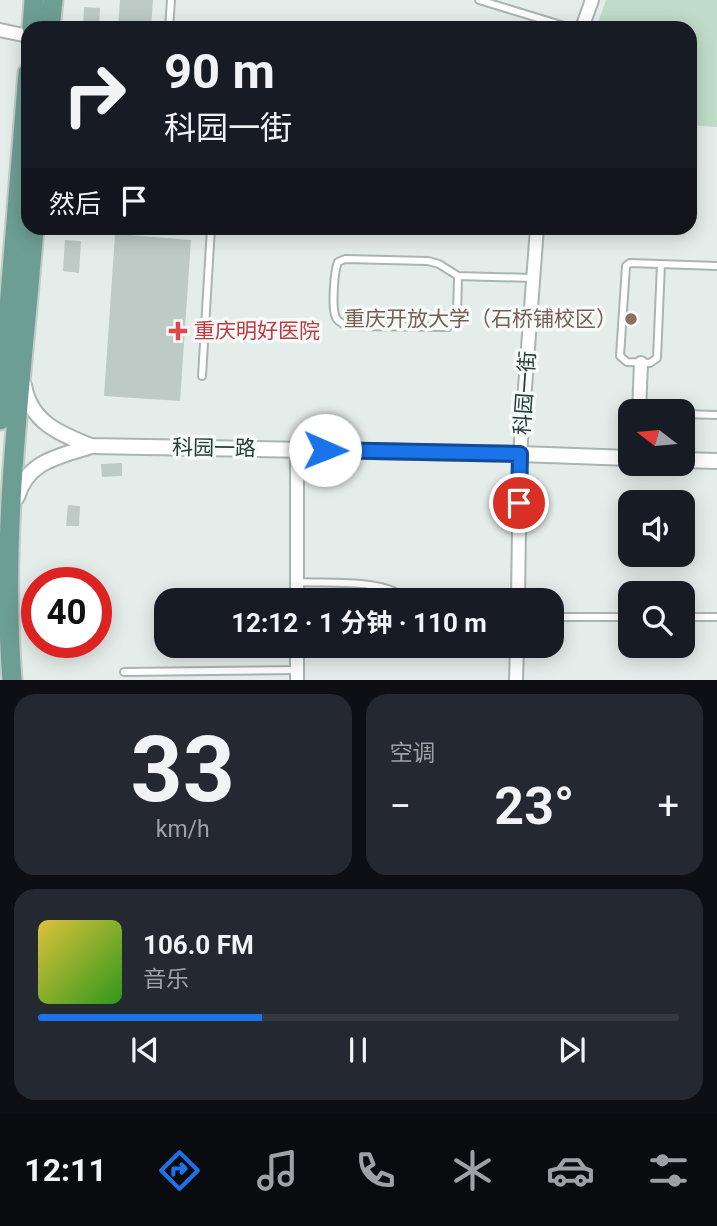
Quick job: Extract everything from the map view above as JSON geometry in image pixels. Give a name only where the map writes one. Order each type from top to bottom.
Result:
[{"type":"main road","points":[[32,21],[34,0]]},
{"type":"main road","points":[[51,21],[53,0]]},
{"type":"main road","points":[[0,420],[21,160]]},
{"type":"main road","points":[[12,680],[8,590],[9,534],[33,235]]},
{"type":"street","points":[[584,21],[592,0]]},
{"type":"street","points":[[0,30],[21,34]]},
{"type":"street","name":"科园一街","points":[[517,588],[520,454],[536,235]]},
{"type":"street","points":[[640,399],[641,363]]},
{"type":"street","points":[[22,370],[26,397],[35,413],[61,435],[91,446]]},
{"type":"street","points":[[9,534],[21,482],[30,471],[47,461],[91,446]]},
{"type":"street","name":"科园一路","points":[[91,446],[618,458]]},
{"type":"street","points":[[297,450],[297,588]]},
{"type":"street","points":[[695,460],[717,461]]},
{"type":"street","points":[[516,680],[517,658]]},
{"type":"lane","points":[[170,21],[171,0]]},
{"type":"lane","points":[[479,0],[548,21]]},
{"type":"lane","points":[[202,376],[211,235]]},
{"type":"lane","points":[[458,276],[457,316],[447,327],[348,326],[340,323],[335,316],[335,269],[338,262],[345,259],[428,261],[439,264],[458,276],[533,278]]},
{"type":"lane","points":[[661,264],[657,358],[650,363],[627,362],[620,356],[624,270],[630,263],[661,264],[717,266]]},
{"type":"lane","points":[[695,414],[717,415]]},
{"type":"lane","points":[[297,582],[389,588]]},
{"type":"lane","points":[[564,617],[618,617]]},
{"type":"lane","points":[[695,617],[717,617]]},
{"type":"lane","points":[[124,672],[297,675]]},
{"type":"green space","points":[[606,0],[717,0],[717,127],[697,126],[697,21],[598,21]]},
{"type":"building","points":[[120,0],[153,0],[152,21],[118,21]]},
{"type":"building","points":[[84,7],[100,8],[99,21],[83,21]]},
{"type":"building","points":[[115,235],[191,240],[180,401],[104,396]]},
{"type":"building","points":[[65,240],[81,241],[79,273],[63,271]]},
{"type":"building","points":[[122,463],[122,476],[102,477],[101,464]]},
{"type":"building","points":[[68,505],[80,506],[79,526],[66,526]]},
{"type":"place","name":"重庆开放大学（石桥铺校区）","points":[[631,319]]},
{"type":"place","name":"重庆明好医院","points":[[178,331]]},
{"type":"route","points":[[325,450],[520,454],[519,503]]}]
